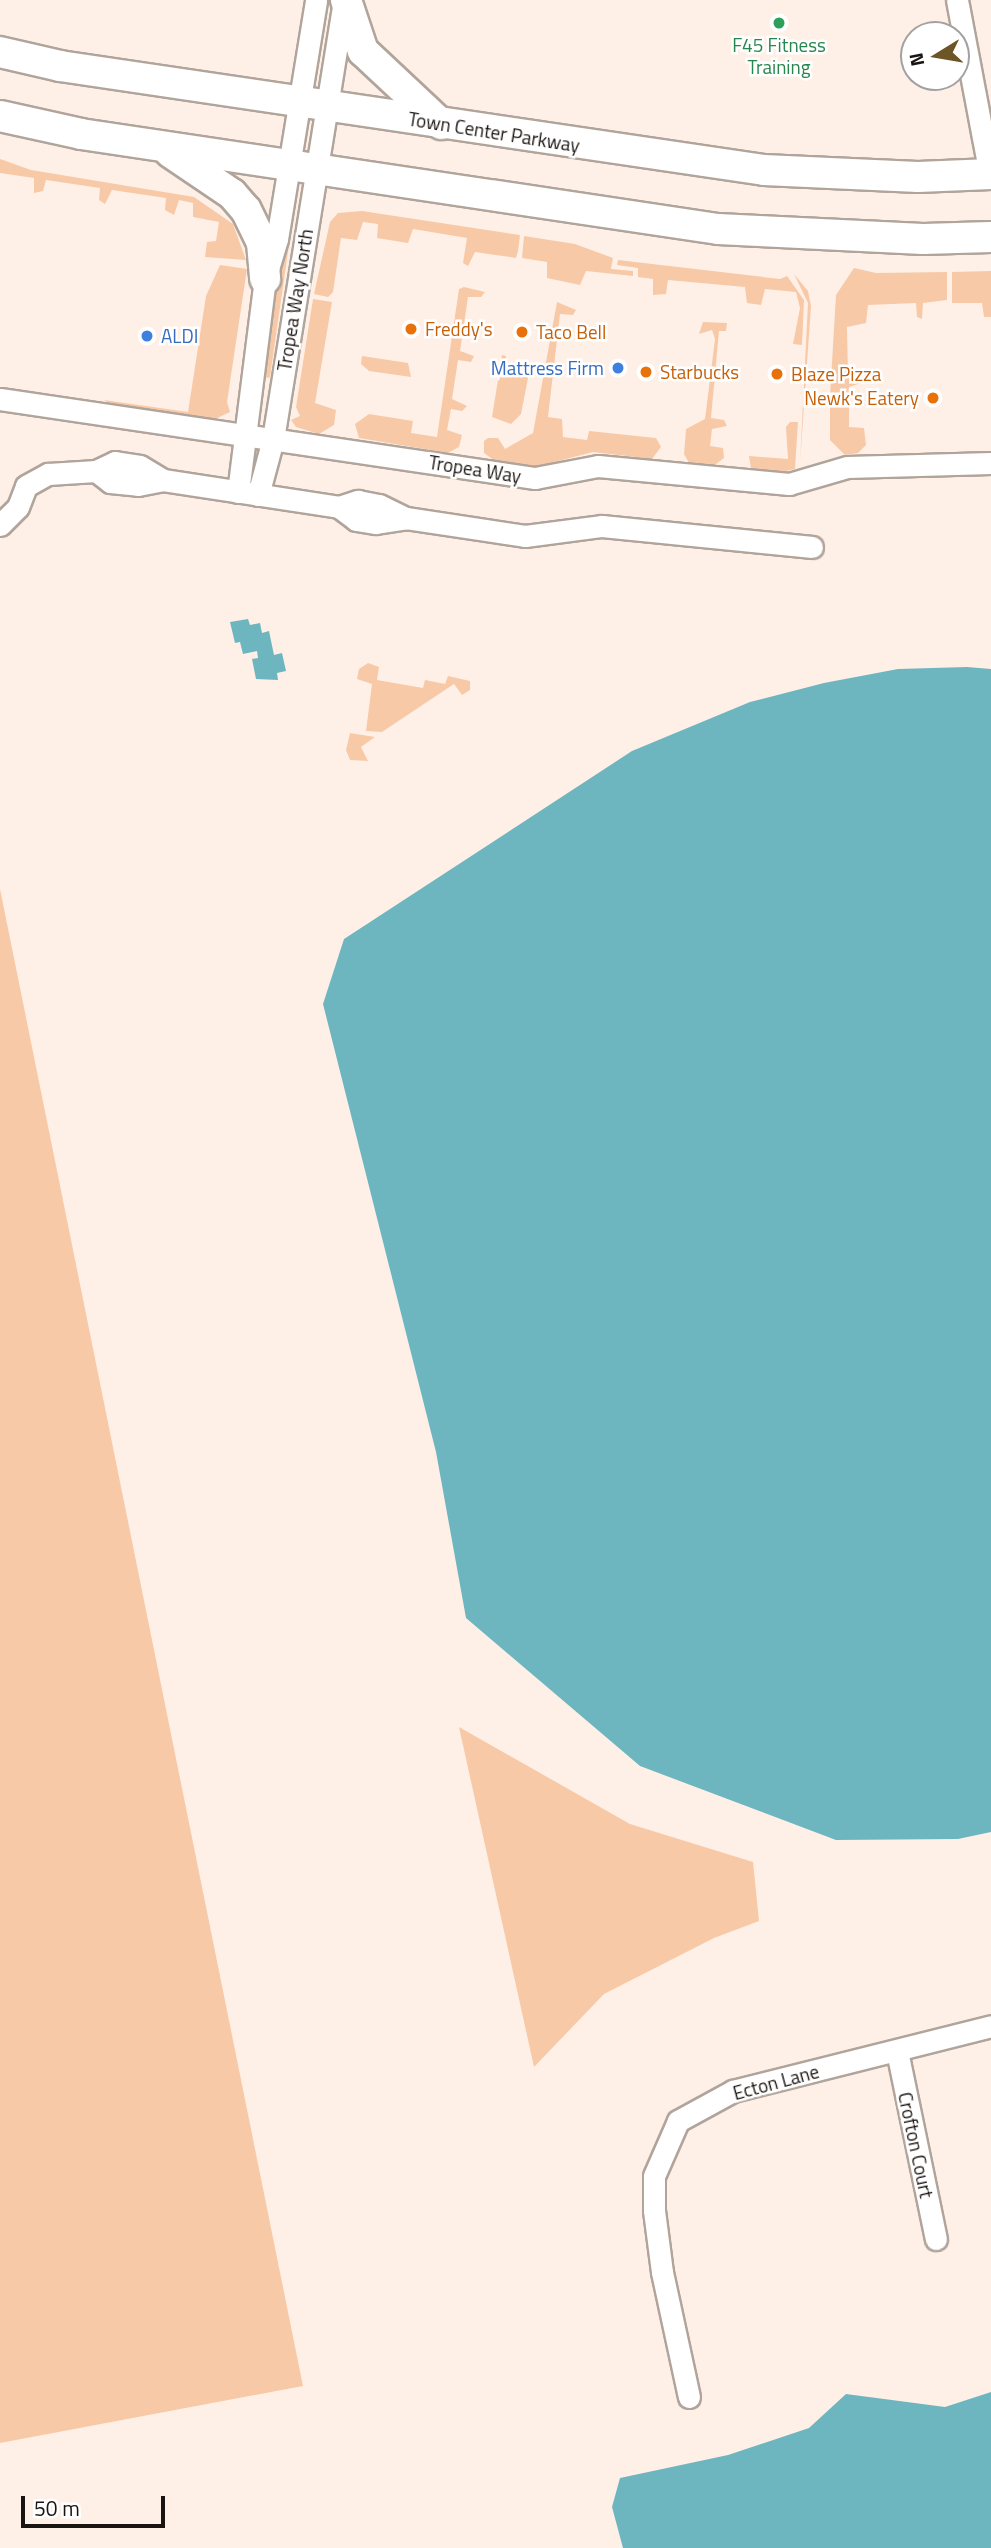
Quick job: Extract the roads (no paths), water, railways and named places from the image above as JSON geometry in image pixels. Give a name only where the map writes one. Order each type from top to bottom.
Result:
[{"type":"main road","points":[[345,0],[363,51],[441,125]]},
{"type":"main road","name":"Town Center Parkway","points":[[0,52],[60,66],[313,103],[441,125],[764,170],[918,177],[990,174]]},
{"type":"main road","points":[[0,116],[161,146],[718,229],[923,239],[991,237]]},
{"type":"main road","points":[[161,146],[216,182],[246,210],[262,243],[265,279]]},
{"type":"street","points":[[313,103],[316,0]]},
{"type":"street","points":[[313,103],[345,0]]},
{"type":"street","points":[[957,0],[990,174]]},
{"type":"street","name":"Tropea Way North","points":[[248,493],[273,439],[302,167],[313,103]]},
{"type":"street","name":"Tropea Way North","points":[[248,493],[242,435],[265,279],[302,167],[313,103]]},
{"type":"street","name":"Tropea Way","points":[[0,398],[535,478],[584,465],[789,484],[847,467],[991,463]]},
{"type":"street","points":[[0,525],[18,507],[34,478],[96,471],[120,483],[163,480],[339,507],[356,520],[376,523],[406,518],[525,536],[602,526],[812,547]]},
{"type":"street","name":"Ecton Lane","points":[[690,2397],[662,2272],[654,2210],[654,2176],[678,2121],[733,2091],[991,2026]]},
{"type":"street","name":"Crofton Court","points":[[897,2051],[936,2239]]},
{"type":"water","points":[[248,619],[250,625],[260,623],[262,633],[269,631],[274,655],[282,653],[286,671],[277,673],[278,680],[256,679],[252,659],[258,658],[257,651],[243,654],[240,642],[235,643],[230,622]]},
{"type":"water","points":[[898,669],[991,669],[991,1832],[958,1839],[836,1840],[640,1766],[466,1618],[436,1452],[323,1004],[344,939],[632,751],[750,702],[824,683]]},
{"type":"water","points":[[991,2392],[991,2548],[623,2548],[612,2507],[620,2478],[728,2455],[809,2428],[846,2394],[945,2407]]},
{"type":"place","name":"F45 Fitness Training","points":[[779,23]]},
{"type":"place","name":"Freddy's","points":[[411,329]]},
{"type":"place","name":"Taco Bell","points":[[522,332]]},
{"type":"place","name":"ALDI","points":[[147,336]]},
{"type":"place","name":"Mattress Firm","points":[[618,368]]},
{"type":"place","name":"Starbucks","points":[[646,372]]},
{"type":"place","name":"Blaze Pizza","points":[[777,374]]},
{"type":"place","name":"Newk's Eatery","points":[[933,398]]}]
